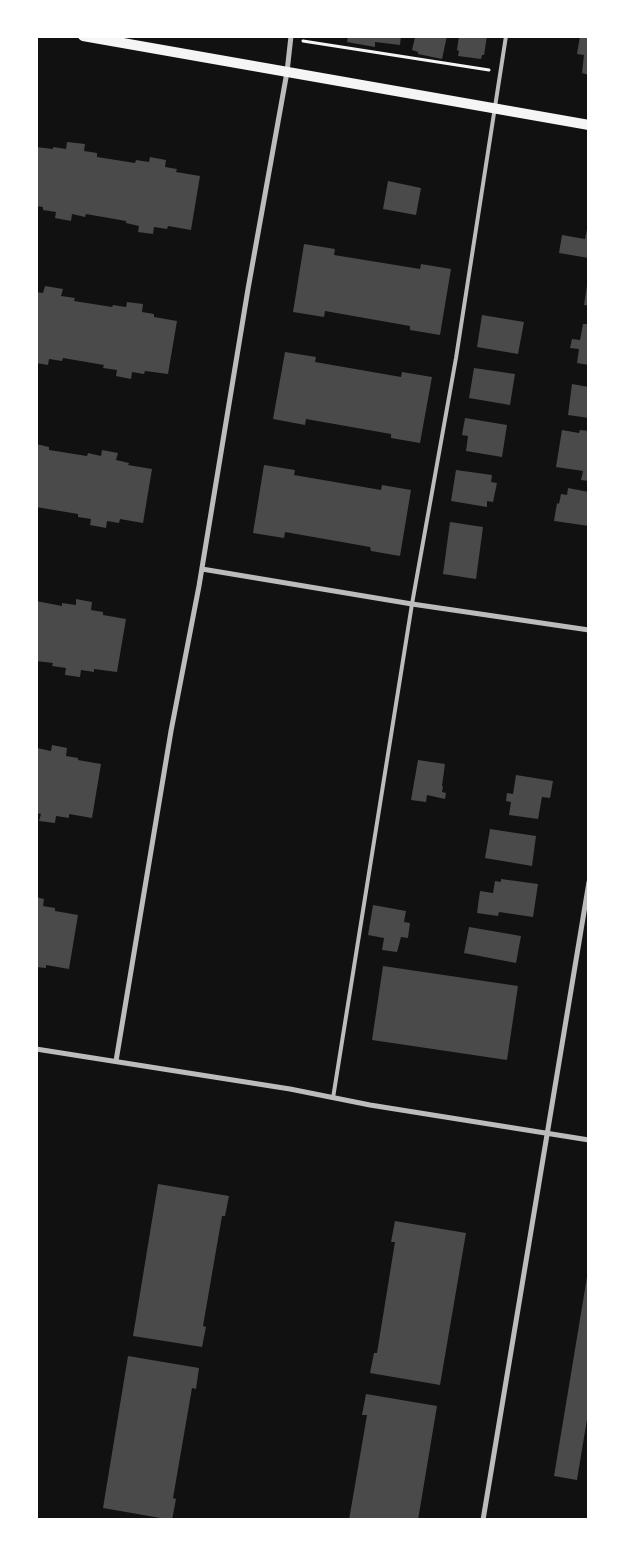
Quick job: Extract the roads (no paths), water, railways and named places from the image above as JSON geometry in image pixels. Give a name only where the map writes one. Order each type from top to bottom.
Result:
[{"type":"main road","points":[[83,36],[589,125]]},
{"type":"street","points":[[116,1061],[171,731],[202,569],[248,289],[287,72],[291,37]]},
{"type":"street","points":[[202,569],[412,604],[589,630]]},
{"type":"street","points":[[483,1520],[589,882]]},
{"type":"street","points":[[36,1049],[290,1089],[546,1135],[589,1140]]},
{"type":"lane","points":[[333,1098],[412,604],[456,358],[506,36]]}]
